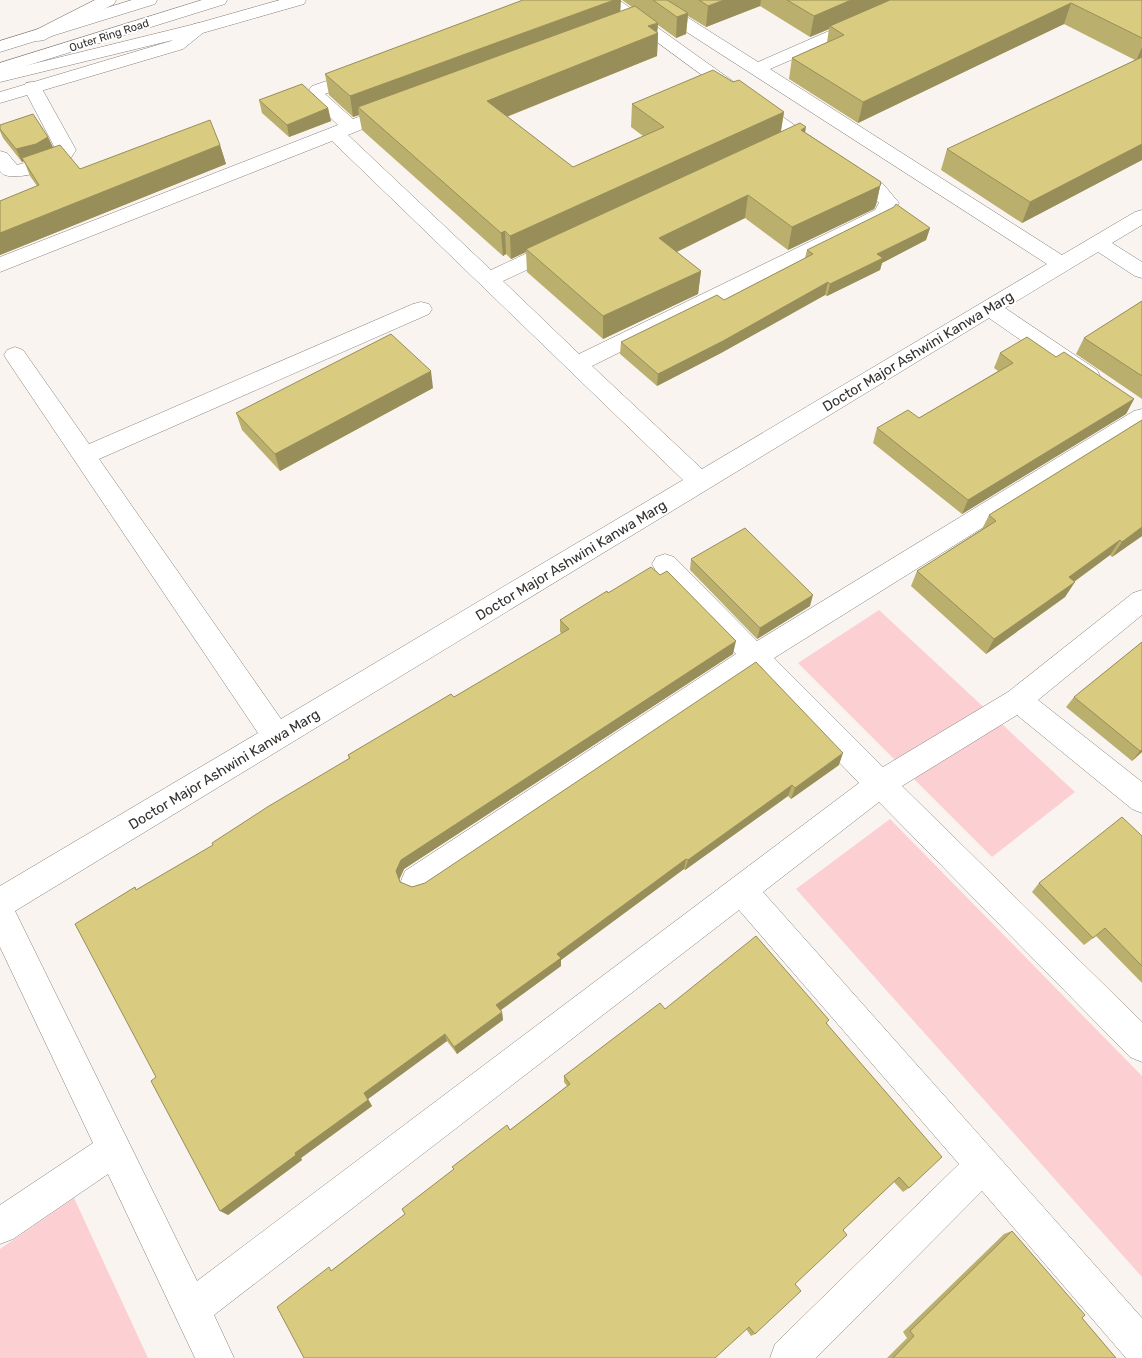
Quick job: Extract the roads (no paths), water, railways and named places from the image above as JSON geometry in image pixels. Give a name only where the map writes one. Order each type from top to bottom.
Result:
[{"type":"main road","points":[[38,36],[108,0]]},
{"type":"main road","name":"Outer Ring Road","points":[[0,47],[149,0]]},
{"type":"main road","name":"Outer Ring Road","points":[[0,69],[219,0]]},
{"type":"main road","points":[[0,77],[200,28],[298,0]]},
{"type":"main road","points":[[576,364],[883,214],[889,203],[876,189],[788,140],[628,23],[608,0]]},
{"type":"main road","points":[[649,0],[1062,264]]},
{"type":"main road","points":[[756,69],[914,0]]},
{"type":"main road","points":[[0,98],[177,45],[200,28]]},
{"type":"main road","points":[[374,70],[318,90],[315,94],[342,129],[488,280],[700,482]]},
{"type":"main road","points":[[0,157],[9,169],[16,172],[24,171],[62,156],[66,150],[32,87]]},
{"type":"main road","points":[[0,265],[342,129],[415,102]]},
{"type":"main road","points":[[918,172],[936,164]]},
{"type":"main road","name":"Doctor Major Ashwini Kanwa Marg","points":[[0,903],[1097,242],[1140,218]]},
{"type":"main road","points":[[488,280],[577,238]]},
{"type":"main road","points":[[1097,242],[1142,271]]},
{"type":"main road","points":[[416,881],[1130,405],[989,308]]},
{"type":"main road","points":[[84,456],[421,309]]},
{"type":"main road","points":[[15,355],[277,737]]},
{"type":"main road","points":[[666,564],[880,784],[1142,1045]]},
{"type":"main road","points":[[192,1309],[880,784],[1018,700],[1142,600]]},
{"type":"main road","points":[[1018,700],[1142,800]]},
{"type":"main road","points":[[741,890],[1142,1347]]},
{"type":"main road","points":[[0,913],[215,1358]]},
{"type":"main road","points":[[0,1226],[114,1149]]},
{"type":"main road","points":[[789,1358],[983,1166]]}]
